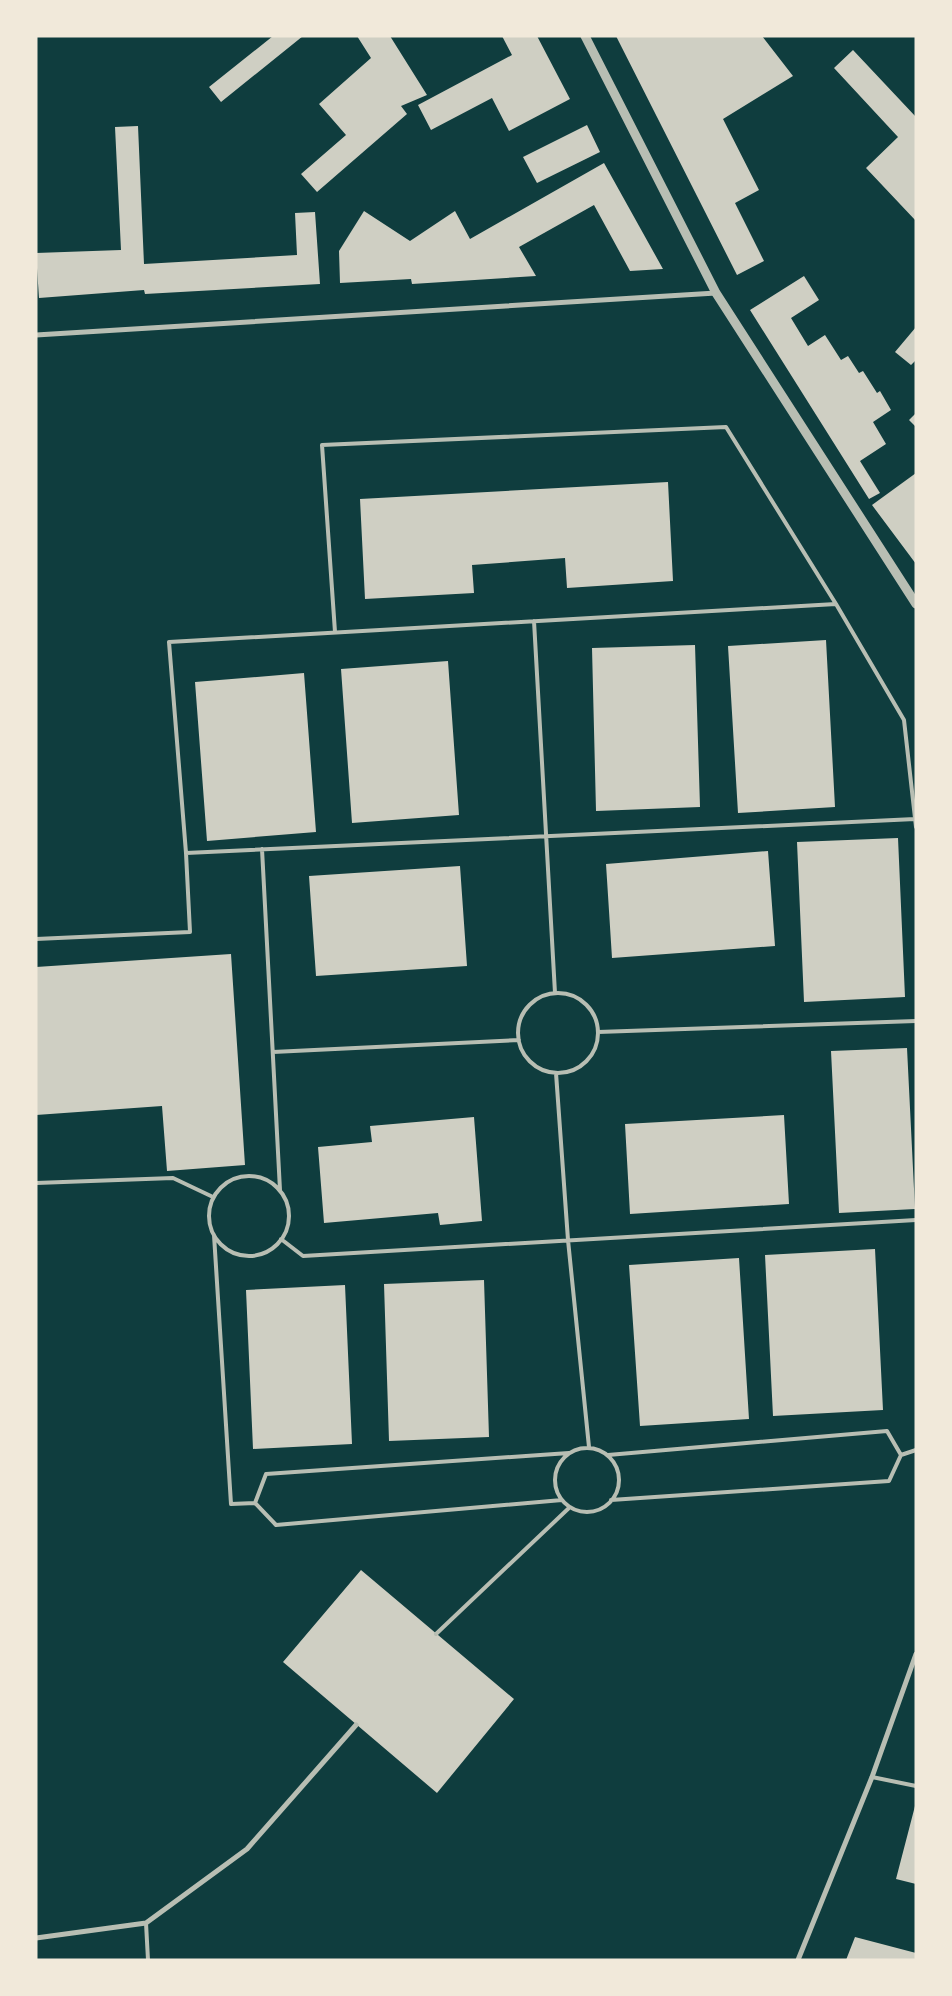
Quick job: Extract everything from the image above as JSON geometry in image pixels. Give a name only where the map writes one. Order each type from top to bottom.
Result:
[{"type":"street","points":[[585,36],[716,293],[916,604]]},
{"type":"street","points":[[36,335],[716,293]]},
{"type":"street","points":[[798,1960],[872,1777],[916,1654]]},
{"type":"street","points":[[36,1938],[146,1923],[247,1849],[356,1725]]},
{"type":"lane","points":[[335,632],[322,445],[726,427],[836,604],[904,720],[916,827]]},
{"type":"lane","points":[[36,939],[190,932],[186,853],[169,642],[836,604]]},
{"type":"lane","points":[[534,621],[555,993]]},
{"type":"lane","points":[[186,853],[915,819]]},
{"type":"lane","points":[[262,849],[280,1190],[286,1202],[288,1214],[287,1228],[281,1239],[271,1249],[259,1254],[233,1253],[222,1245],[214,1235],[209,1223],[209,1210],[213,1197],[221,1186],[232,1179],[244,1176],[258,1177],[270,1182],[280,1190]]},
{"type":"lane","points":[[555,993],[568,994],[580,999],[596,1019],[598,1032],[596,1045],[590,1057],[581,1066],[569,1071],[556,1073],[543,1070],[532,1063],[524,1053],[519,1040],[519,1027],[523,1014],[531,1004],[542,996],[555,993]]},
{"type":"lane","points":[[598,1032],[916,1021]]},
{"type":"lane","points":[[273,1052],[519,1040]]},
{"type":"lane","points":[[556,1073],[568,1240],[589,1447]]},
{"type":"lane","points":[[36,1183],[173,1178],[213,1197]]},
{"type":"lane","points":[[281,1239],[303,1256],[916,1220]]},
{"type":"lane","points":[[214,1235],[231,1504],[255,1503],[276,1525],[562,1500]]},
{"type":"lane","points":[[608,1455],[887,1431],[901,1455]]},
{"type":"lane","points":[[589,1447],[599,1449],[608,1455],[615,1464],[619,1484],[611,1500],[601,1509],[590,1512],[570,1507],[562,1500],[557,1491],[555,1480],[556,1470],[561,1460],[569,1453],[589,1447]]},
{"type":"lane","points":[[611,1500],[889,1481],[901,1455],[916,1450]]},
{"type":"lane","points":[[255,1503],[266,1474],[569,1453]]},
{"type":"lane","points":[[436,1634],[570,1507]]},
{"type":"lane","points":[[872,1777],[916,1786]]},
{"type":"lane","points":[[146,1923],[148,1960]]},
{"type":"building","points":[[273,36],[303,36],[221,102],[209,87]]},
{"type":"building","points":[[357,36],[390,36],[427,95],[401,106],[407,114],[317,192],[301,174],[346,135],[319,104],[371,58]]},
{"type":"building","points":[[502,36],[537,36],[570,99],[509,131],[492,98],[431,130],[418,105],[512,55]]},
{"type":"building","points":[[616,36],[762,36],[793,76],[723,119],[759,190],[735,203],[764,261],[737,275]]},
{"type":"building","points":[[853,50],[916,117],[916,221],[866,168],[898,137],[834,68]]},
{"type":"building","points":[[587,125],[600,152],[537,183],[523,157]]},
{"type":"building","points":[[138,126],[144,264],[297,255],[295,213],[315,212],[320,284],[145,294],[144,290],[39,298],[36,253],[121,250],[115,127]]},
{"type":"building","points":[[604,163],[663,269],[630,271],[594,205],[519,247],[536,276],[412,284],[411,279],[340,283],[339,251],[364,211],[410,241],[455,211],[470,239]]},
{"type":"building","points":[[804,276],[819,300],[791,318],[808,346],[825,335],[841,360],[848,356],[859,373],[863,371],[877,393],[880,391],[891,410],[873,422],[886,444],[860,461],[880,493],[869,499],[750,310]]},
{"type":"building","points":[[916,327],[916,360],[911,365],[895,352]]},
{"type":"building","points":[[916,413],[916,427],[909,420]]},
{"type":"building","points":[[916,473],[916,564],[872,505]]},
{"type":"building","points":[[668,482],[673,581],[567,588],[565,558],[472,565],[474,593],[365,599],[360,499]]},
{"type":"building","points":[[826,640],[835,807],[738,813],[728,646]]},
{"type":"building","points":[[695,645],[700,807],[596,811],[592,648]]},
{"type":"building","points":[[448,661],[459,815],[352,823],[341,669]]},
{"type":"building","points":[[304,673],[316,832],[207,841],[195,682]]},
{"type":"building","points":[[898,838],[905,997],[804,1002],[797,842]]},
{"type":"building","points":[[768,851],[775,946],[612,958],[606,864]]},
{"type":"building","points":[[460,866],[467,966],[316,976],[309,876]]},
{"type":"building","points":[[231,954],[245,1165],[167,1171],[162,1106],[36,1115],[36,967]]},
{"type":"building","points":[[907,1048],[915,1209],[839,1213],[831,1051]]},
{"type":"building","points":[[784,1115],[789,1204],[630,1214],[625,1124]]},
{"type":"building","points":[[474,1117],[482,1221],[440,1225],[438,1213],[324,1223],[318,1147],[372,1142],[370,1126]]},
{"type":"building","points":[[875,1249],[883,1410],[773,1416],[765,1255]]},
{"type":"building","points":[[739,1258],[749,1419],[640,1426],[629,1265]]},
{"type":"building","points":[[484,1280],[489,1437],[389,1441],[384,1284]]},
{"type":"building","points":[[345,1285],[352,1444],[253,1449],[246,1290]]},
{"type":"building","points":[[361,1570],[514,1699],[437,1793],[283,1662]]},
{"type":"building","points":[[916,1806],[916,1884],[896,1879]]},
{"type":"building","points":[[855,1937],[916,1953],[916,1960],[846,1960]]}]
